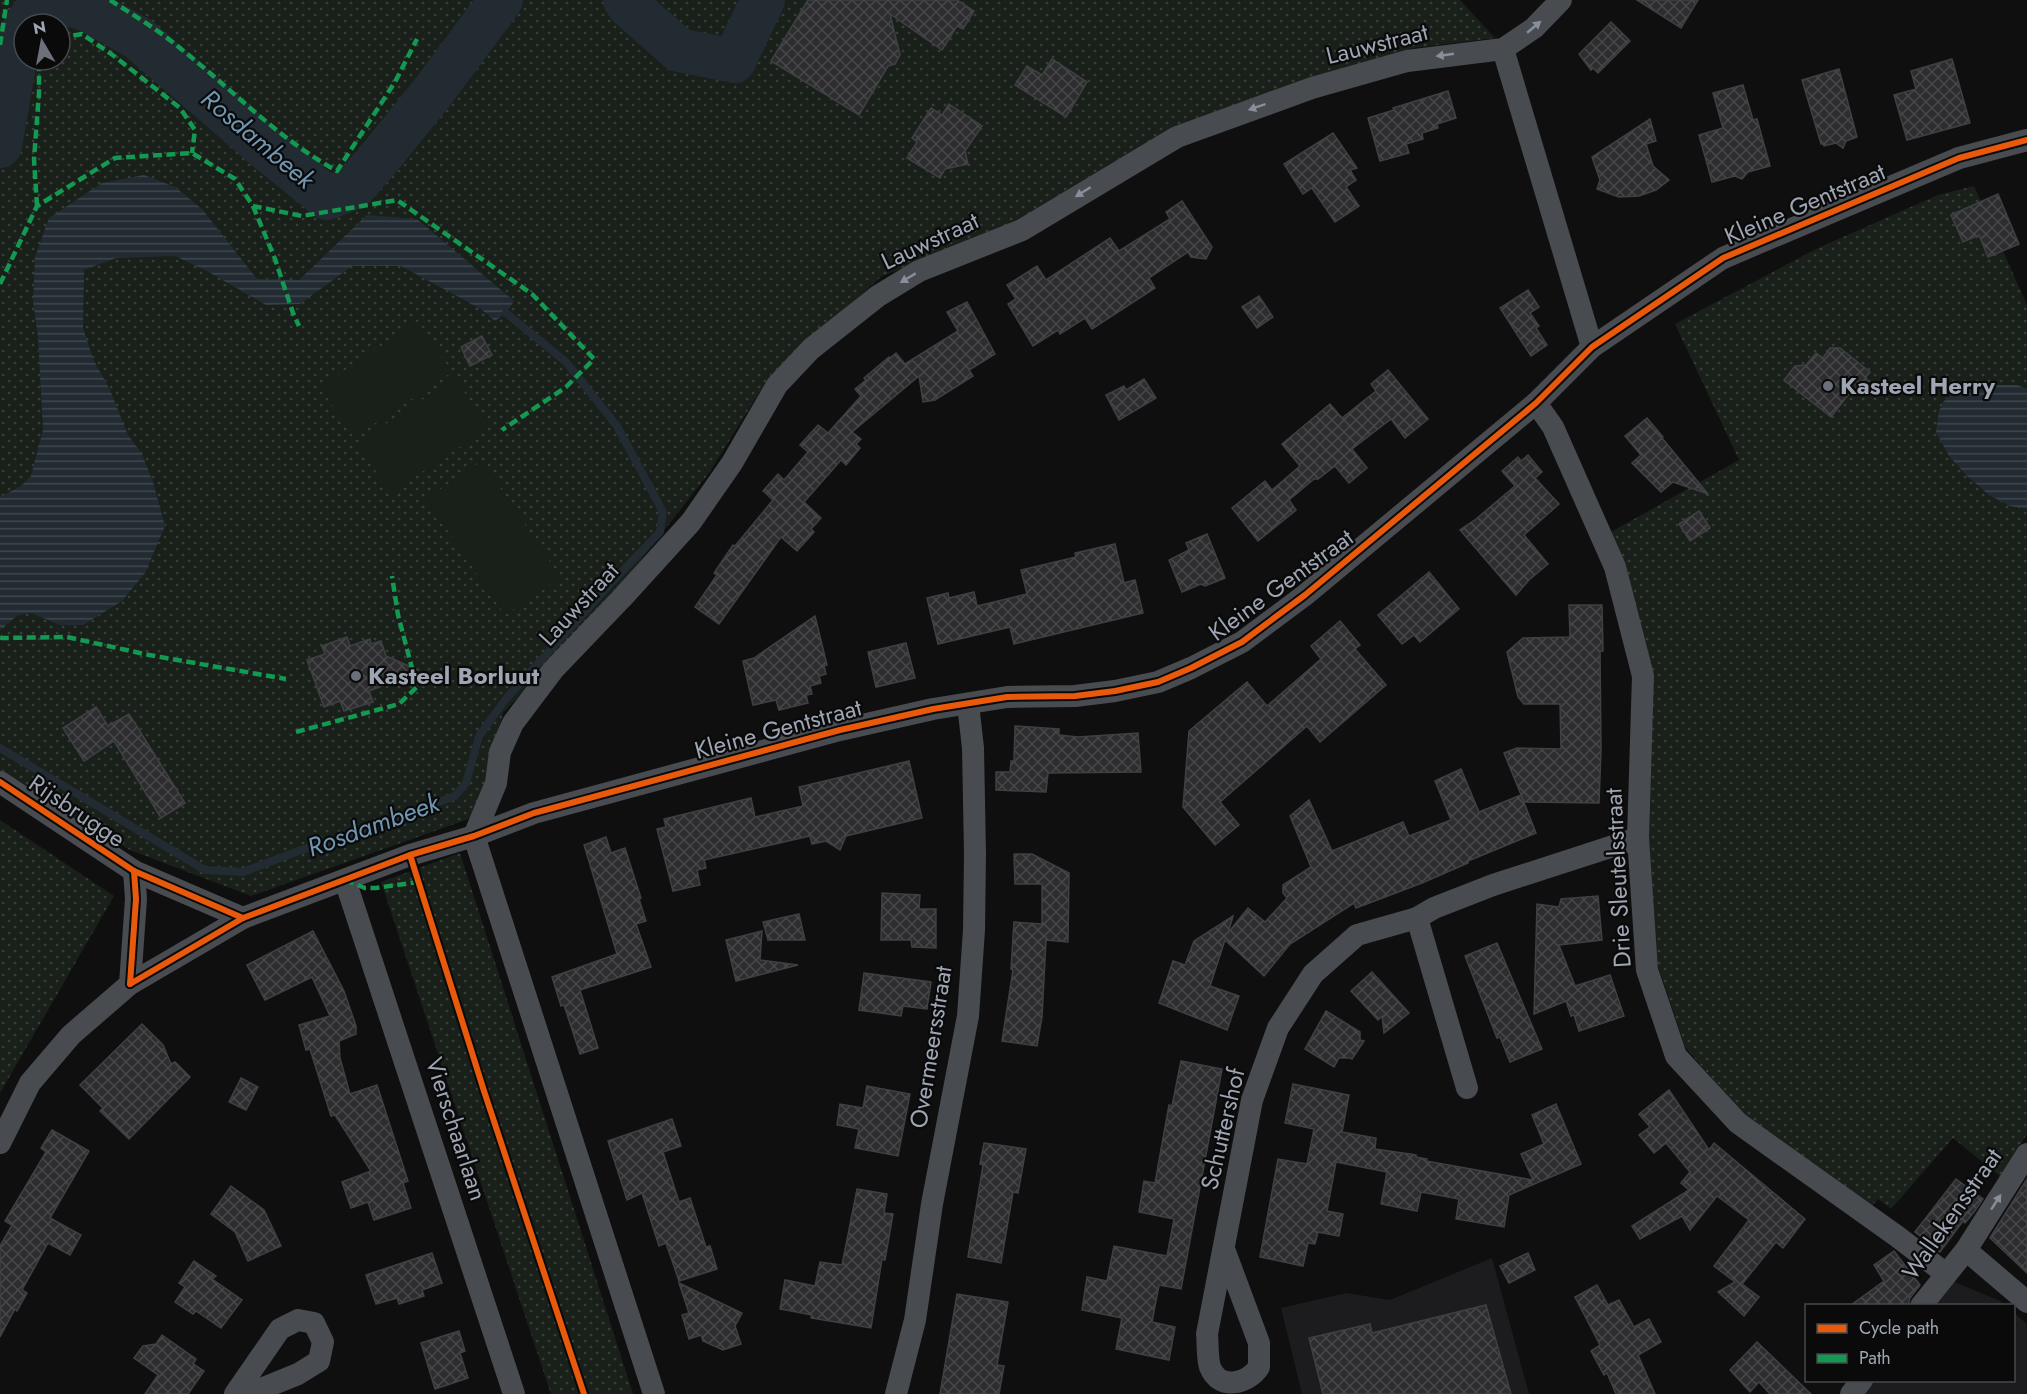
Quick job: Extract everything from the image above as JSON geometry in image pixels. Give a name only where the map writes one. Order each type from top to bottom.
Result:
[{"type":"street","name":"Lauwstraat","points":[[474,836],[496,783],[500,752],[513,723],[552,670],[691,522],[732,463],[777,385],[811,349],[878,296],[919,272],[1022,230],[1177,136],[1312,88],[1407,61],[1503,49],[1534,28],[1561,0]]},
{"type":"street","points":[[1503,49],[1592,347]]},
{"type":"street","name":"Kleine Gentstraat","points":[[0,1143],[30,1083],[71,1035],[130,984],[243,918],[410,855],[474,836],[534,813],[840,730],[933,709],[1006,697],[1075,696],[1115,691],[1147,684],[1191,668],[1242,642],[1305,595],[1536,404],[1592,347],[1723,258],[1959,158],[2027,140]]},
{"type":"street","name":"Drie Sleutelsstraat","points":[[1536,404],[1553,427],[1615,567],[1643,676],[1638,838],[1647,970],[1676,1056],[1738,1123],[1946,1274]]},
{"type":"street","name":"Overmeersstraat","points":[[896,1394],[915,1320],[932,1204],[968,1016],[974,930],[975,854],[973,748],[968,704]]},
{"type":"street","name":"Rijsbrugge","points":[[0,782],[134,871],[243,918]]},
{"type":"street","points":[[474,836],[654,1394]]},
{"type":"street","name":"Schuttershof","points":[[1224,1249],[1259,1343],[1259,1367],[1249,1379],[1234,1384],[1218,1378],[1210,1367],[1207,1334],[1252,1100],[1278,1028],[1313,974],[1357,935],[1417,918],[1434,908],[1492,885],[1638,838]]},
{"type":"street","name":"Rijsbrugge","points":[[130,984],[136,899],[134,871]]},
{"type":"street","name":"Vierschaarlaan","points":[[345,880],[514,1394]]},
{"type":"street","points":[[1417,918],[1467,1088]]},
{"type":"street","name":"Wallekensstraat","points":[[1922,1304],[1966,1250],[2027,1154]]},
{"type":"street","points":[[1966,1250],[2027,1302]]},
{"type":"street","points":[[235,1394],[280,1329],[298,1320],[314,1323],[323,1341],[319,1361],[298,1374],[249,1394]]},
{"type":"street","points":[[1851,1394],[1860,1382]]},
{"type":"shaded area","points":[[0,0],[1460,0],[1495,38],[1413,48],[1333,74],[1018,224],[882,276],[769,377],[709,473],[598,615],[503,713],[477,816],[251,896],[130,850],[0,774]]},
{"type":"shaded area","points":[[144,175],[175,187],[202,209],[257,279],[299,280],[367,215],[417,219],[514,301],[506,313],[495,321],[481,309],[401,266],[352,266],[300,304],[266,305],[207,271],[175,256],[116,258],[84,270],[83,328],[93,359],[110,390],[128,435],[142,454],[153,482],[165,526],[145,573],[122,601],[83,625],[60,625],[32,613],[18,615],[0,630],[0,497],[21,486],[31,476],[43,430],[38,337],[33,301],[35,257],[49,218],[102,183]]},
{"type":"shaded area","points":[[1974,186],[2027,305],[2027,1134],[2000,1176],[1953,1138],[1891,1209],[1878,1199],[1870,1208],[1741,1112],[1685,1047],[1654,954],[1644,832],[1650,669],[1611,532],[1739,460],[1675,324],[1818,248],[1938,195]]},
{"type":"shaded area","points":[[418,321],[452,372],[354,437],[320,387]]},
{"type":"shaded area","points":[[455,378],[488,428],[390,493],[357,443]]},
{"type":"shaded area","points":[[1978,385],[2017,385],[2027,389],[2027,509],[2010,506],[1989,495],[1949,456],[1936,432],[1939,411],[1944,401],[1954,393]]},
{"type":"shaded area","points":[[482,461],[561,578],[505,615],[426,499]]},
{"type":"shaded area","points":[[0,820],[114,896],[0,1093]]},
{"type":"shaded area","points":[[460,853],[633,1394],[551,1394],[381,882]]},
{"type":"shaded area","points":[[1492,1258],[1529,1394],[1302,1394],[1281,1308],[1346,1293],[1390,1300]]},
{"type":"shaded area","points":[[1951,1282],[1955,1282],[2004,1304],[1934,1304]]},
{"type":"shaded area","points":[[2015,1314],[2027,1324],[2027,1394],[1861,1394],[1871,1382],[2015,1382]]},
{"type":"building","points":[[808,0],[957,0],[974,11],[963,29],[957,26],[942,50],[890,14],[900,55],[895,64],[888,66],[859,115],[771,61]]},
{"type":"building","points":[[1637,0],[1698,0],[1681,28]]},
{"type":"building","points":[[1611,22],[1630,41],[1598,73],[1593,68],[1591,70],[1579,54]]},
{"type":"building","points":[[1052,59],[1087,82],[1066,117],[1015,85],[1027,66],[1042,75]]},
{"type":"building","points":[[1952,59],[1970,123],[1907,140],[1894,95],[1916,89],[1911,71]]},
{"type":"building","points":[[1839,69],[1857,137],[1846,141],[1843,148],[1836,143],[1824,146],[1821,144],[1802,80]]},
{"type":"building","points":[[1743,85],[1753,120],[1757,119],[1770,166],[1748,172],[1742,179],[1735,176],[1712,182],[1699,135],[1723,128],[1713,93]]},
{"type":"building","points":[[1448,91],[1456,118],[1437,124],[1438,128],[1422,133],[1423,139],[1406,144],[1409,153],[1380,161],[1368,118]]},
{"type":"building","points":[[949,104],[982,126],[965,151],[968,164],[945,169],[940,178],[907,158],[917,142],[912,138],[931,108],[942,115]]},
{"type":"building","points":[[1650,119],[1656,141],[1646,144],[1653,166],[1669,180],[1656,190],[1639,196],[1619,197],[1597,189],[1600,180],[1592,157]]},
{"type":"building","points":[[1333,133],[1357,168],[1350,170],[1356,180],[1346,187],[1359,206],[1335,222],[1312,188],[1303,194],[1284,164]]},
{"type":"building","points":[[1998,194],[2019,244],[1988,257],[1979,235],[1963,242],[1951,215]]},
{"type":"building","points":[[1182,201],[1212,247],[1206,259],[1191,257],[1188,252],[1149,278],[1155,288],[1092,329],[1085,318],[1060,334],[1058,330],[1033,346],[1008,304],[1016,299],[1007,285],[1037,266],[1046,280],[1110,238],[1119,251],[1170,219],[1166,212]]},
{"type":"building","points":[[1528,290],[1539,307],[1530,313],[1539,326],[1536,328],[1547,345],[1531,356],[1500,308]]},
{"type":"building","points":[[1259,296],[1273,317],[1257,328],[1242,307]]},
{"type":"building","points":[[967,302],[995,354],[969,370],[973,376],[935,400],[923,402],[919,376],[852,432],[861,439],[856,444],[860,448],[846,465],[841,460],[804,502],[821,518],[811,529],[814,532],[797,551],[781,537],[719,624],[695,607],[717,575],[714,573],[733,545],[735,546],[773,500],[763,491],[778,474],[784,480],[808,452],[800,445],[818,425],[828,433],[861,396],[855,389],[866,380],[864,378],[889,357],[896,353],[905,364],[958,331],[947,312]]},
{"type":"building","points":[[482,336],[492,355],[470,366],[461,347]]},
{"type":"building","name":"Kasteel Herry","points":[[1830,348],[1840,348],[1870,372],[1866,377],[1868,382],[1860,392],[1851,391],[1831,417],[1784,380],[1795,366],[1806,365],[1816,353],[1823,358]]},
{"type":"building","points":[[1388,370],[1428,419],[1405,438],[1391,419],[1352,449],[1367,468],[1349,483],[1335,466],[1318,479],[1314,479],[1289,500],[1296,510],[1258,541],[1232,508],[1265,481],[1272,490],[1300,466],[1282,444],[1330,404],[1342,418],[1376,391],[1371,384]]},
{"type":"building","points":[[1144,379],[1156,398],[1119,420],[1106,395],[1124,386],[1126,390]]},
{"type":"building","points":[[1647,418],[1708,494],[1673,482],[1661,492],[1632,463],[1641,455],[1625,436]]},
{"type":"building","points":[[1528,455],[1542,472],[1535,478],[1559,504],[1524,535],[1548,564],[1516,595],[1460,530],[1515,486],[1502,471],[1518,457],[1521,461]]},
{"type":"building","points":[[1699,511],[1710,528],[1690,541],[1679,524]]},
{"type":"building","points":[[1207,534],[1225,578],[1182,592],[1169,560],[1189,550],[1186,543]]},
{"type":"building","points":[[1115,544],[1124,583],[1135,580],[1143,613],[1014,644],[1010,627],[938,644],[927,598],[948,593],[949,598],[974,592],[977,606],[1027,594],[1021,570],[1076,557],[1075,553]]},
{"type":"building","points":[[1429,572],[1459,609],[1420,642],[1414,635],[1402,644],[1378,615]]},
{"type":"building","points":[[1569,605],[1602,605],[1599,803],[1524,802],[1504,753],[1517,748],[1561,749],[1560,704],[1524,704],[1518,697],[1507,652],[1523,638],[1570,637]]},
{"type":"building","points":[[815,616],[827,665],[824,666],[826,674],[819,676],[821,683],[810,686],[812,694],[806,695],[808,703],[779,710],[776,700],[753,705],[743,661],[754,658]]},
{"type":"building","points":[[1340,621],[1360,645],[1355,649],[1386,685],[1320,742],[1307,726],[1220,802],[1239,825],[1215,845],[1183,807],[1189,731],[1247,682],[1267,706],[1321,659],[1311,646]]},
{"type":"building","name":"Kasteel Borluut","points":[[347,637],[350,646],[370,639],[371,644],[381,641],[386,656],[418,670],[394,674],[397,680],[369,691],[373,702],[344,711],[340,701],[324,707],[307,660],[325,654],[322,646]]},
{"type":"building","points":[[906,643],[915,678],[876,687],[868,652]]},
{"type":"building","points":[[96,707],[108,726],[129,714],[185,803],[161,818],[114,741],[84,761],[63,728]]},
{"type":"building","points":[[1015,726],[1059,729],[1059,735],[1078,737],[1138,733],[1141,772],[1048,773],[1046,792],[996,790],[996,772],[1010,772],[1011,761],[1014,761]]},
{"type":"building","points":[[909,761],[922,818],[846,836],[840,850],[826,841],[812,844],[810,836],[704,860],[706,868],[697,870],[700,885],[673,891],[657,829],[666,827],[664,819],[751,798],[755,817],[803,806],[799,787]]},
{"type":"building","points":[[1461,769],[1479,812],[1521,795],[1536,833],[1422,883],[1356,908],[1354,903],[1290,944],[1264,976],[1225,940],[1210,986],[1239,996],[1227,1030],[1159,1003],[1173,961],[1185,965],[1194,941],[1233,916],[1228,933],[1248,908],[1265,922],[1287,898],[1283,893],[1283,885],[1311,867],[1290,816],[1309,800],[1332,851],[1403,822],[1409,836],[1451,820],[1435,781]]},
{"type":"building","points":[[606,837],[611,853],[625,848],[646,921],[636,924],[651,967],[580,990],[598,1048],[580,1054],[552,977],[617,954],[584,845]]},
{"type":"building","points":[[1014,854],[1032,854],[1069,873],[1068,942],[1046,940],[1042,1017],[1037,1046],[1002,1041],[1013,970],[1011,969],[1014,922],[1042,924],[1042,884],[1015,884]]},
{"type":"building","points":[[882,893],[920,895],[919,909],[936,909],[936,948],[912,947],[911,940],[881,940]]},
{"type":"building","points":[[1598,896],[1602,940],[1559,945],[1575,986],[1610,975],[1624,1016],[1579,1031],[1566,1001],[1534,1014],[1537,904],[1559,907],[1561,899]]},
{"type":"building","points":[[799,914],[805,940],[768,940],[763,922]]},
{"type":"building","points":[[313,931],[344,991],[356,1026],[356,1034],[339,1041],[340,1058],[350,1094],[377,1085],[408,1181],[403,1183],[411,1208],[374,1220],[368,1202],[351,1208],[342,1182],[371,1171],[335,1115],[331,1116],[310,1049],[306,1050],[299,1025],[330,1016],[312,977],[265,1000],[247,965]]},
{"type":"building","points":[[762,931],[760,960],[798,965],[736,981],[726,940]]},
{"type":"building","points":[[1497,943],[1542,1049],[1510,1062],[1500,1037],[1497,1038],[1465,956]]},
{"type":"building","points":[[1372,972],[1409,1013],[1384,1033],[1382,1016],[1378,1020],[1351,991]]},
{"type":"building","points":[[864,973],[931,982],[927,1009],[903,1006],[901,1016],[859,1010]]},
{"type":"building","points":[[1326,1011],[1360,1032],[1360,1040],[1364,1041],[1352,1059],[1339,1058],[1334,1067],[1305,1049]]},
{"type":"building","points":[[142,1024],[163,1045],[171,1064],[175,1062],[190,1077],[129,1139],[100,1111],[103,1108],[80,1085]]},
{"type":"building","points":[[1181,1061],[1222,1069],[1181,1289],[1159,1285],[1152,1322],[1175,1327],[1169,1360],[1116,1349],[1122,1318],[1082,1310],[1087,1277],[1107,1281],[1114,1246],[1167,1256],[1174,1219],[1139,1212],[1144,1181],[1155,1183],[1169,1105],[1172,1106]]},
{"type":"building","points":[[241,1078],[258,1087],[246,1110],[229,1102]]},
{"type":"building","points":[[1293,1084],[1349,1095],[1342,1132],[1376,1138],[1375,1149],[1416,1155],[1416,1157],[1427,1159],[1426,1161],[1533,1180],[1521,1154],[1544,1144],[1532,1115],[1556,1104],[1581,1164],[1509,1195],[1504,1227],[1456,1219],[1459,1199],[1421,1192],[1417,1211],[1381,1204],[1387,1172],[1336,1162],[1327,1211],[1343,1214],[1339,1236],[1318,1232],[1315,1244],[1308,1243],[1303,1266],[1260,1257],[1278,1159],[1307,1164],[1314,1129],[1285,1123]]},
{"type":"building","points":[[867,1086],[910,1094],[898,1156],[855,1148],[859,1129],[837,1125],[840,1104],[863,1108]]},
{"type":"building","points":[[1669,1090],[1709,1150],[1714,1143],[1805,1219],[1783,1248],[1776,1242],[1742,1284],[1759,1297],[1744,1316],[1718,1292],[1735,1282],[1714,1266],[1749,1220],[1717,1196],[1690,1230],[1682,1216],[1640,1239],[1632,1226],[1689,1190],[1681,1183],[1690,1172],[1666,1143],[1654,1153],[1639,1135],[1650,1127],[1639,1114]]},
{"type":"building","points":[[672,1119],[681,1146],[663,1152],[679,1202],[690,1198],[706,1247],[710,1246],[717,1269],[679,1281],[666,1243],[659,1246],[642,1193],[627,1200],[608,1141]]},
{"type":"building","points":[[52,1130],[89,1151],[50,1218],[81,1235],[70,1255],[48,1243],[22,1290],[27,1293],[17,1311],[15,1309],[0,1337],[0,1246],[12,1225],[5,1221],[46,1152],[41,1148]]},
{"type":"building","points":[[984,1143],[1026,1149],[1018,1193],[1013,1192],[1001,1263],[968,1257],[983,1165],[980,1164]]},
{"type":"building","points":[[1956,1179],[1983,1199],[1940,1252],[1915,1232]]},
{"type":"building","points":[[2027,1179],[2027,1273],[1990,1238]]},
{"type":"building","points":[[231,1186],[264,1210],[281,1246],[248,1261],[235,1232],[211,1214]]},
{"type":"building","points":[[857,1189],[887,1194],[884,1213],[893,1214],[885,1260],[882,1259],[871,1328],[811,1318],[812,1315],[780,1309],[785,1280],[815,1286],[820,1262],[842,1265]]},
{"type":"building","points":[[1894,1251],[1920,1285],[1908,1304],[1852,1304],[1884,1281],[1874,1265]]},
{"type":"building","points":[[432,1253],[442,1283],[422,1290],[424,1296],[399,1304],[397,1298],[376,1304],[366,1275]]},
{"type":"building","points":[[1528,1253],[1535,1270],[1509,1283],[1500,1266]]},
{"type":"building","points":[[194,1261],[216,1276],[212,1279],[242,1300],[221,1328],[196,1311],[193,1314],[175,1302],[185,1287],[179,1283]]},
{"type":"building","points":[[679,1283],[742,1313],[735,1326],[741,1344],[723,1350],[703,1341],[701,1335],[689,1339],[682,1315],[689,1313]]},
{"type":"building","points":[[1597,1285],[1608,1305],[1619,1300],[1634,1327],[1649,1319],[1661,1342],[1638,1355],[1655,1394],[1616,1394],[1607,1373],[1604,1375],[1591,1351],[1600,1345],[1575,1297]]},
{"type":"building","points":[[957,1294],[1008,1302],[997,1365],[1004,1366],[999,1394],[940,1394]]},
{"type":"building","points":[[1486,1305],[1511,1394],[1323,1394],[1309,1338],[1370,1324],[1372,1333]]},
{"type":"building","points":[[459,1331],[465,1351],[460,1353],[468,1378],[435,1389],[421,1343]]},
{"type":"building","points":[[162,1335],[196,1359],[193,1364],[204,1371],[188,1394],[145,1394],[158,1375],[134,1358],[143,1346],[156,1344]]},
{"type":"building","points":[[1757,1342],[1811,1394],[1770,1394],[1759,1382],[1750,1392],[1730,1370]]},
{"type":"waterway","name":"Rosdambeek","points":[[34,12],[37,8],[55,3],[82,7],[138,38],[327,198],[353,188],[376,162],[432,93],[501,0]]},
{"type":"waterway","name":"Rosdambeek","points":[[625,0],[679,50],[734,61],[763,0]]},
{"type":"waterway","name":"Rosdambeek","points":[[0,146],[13,72]]},
{"type":"waterway","name":"Rosdambeek","points":[[0,748],[205,870],[243,872],[304,849],[338,840],[455,796],[466,783],[479,736],[505,700],[660,532],[663,512],[617,426],[566,362],[506,313]]},
{"type":"marked path","points":[[0,45],[7,0]]},
{"type":"marked path","points":[[110,0],[164,35],[272,126],[337,171],[395,82],[417,39]]},
{"type":"marked path","points":[[72,36],[82,34],[180,108],[195,130],[192,153]]},
{"type":"marked path","points":[[37,206],[34,159],[39,72]]},
{"type":"marked path","points":[[0,284],[37,206],[115,158],[192,153],[235,179],[253,206],[302,216],[397,200],[532,294],[594,359],[566,387],[502,430]]},
{"type":"marked path","points":[[253,206],[299,326]]},
{"type":"marked path","points":[[296,732],[399,704],[417,687],[398,615],[392,576]]},
{"type":"marked path","points":[[0,637],[67,637],[149,655],[286,679]]},
{"type":"marked path","points":[[345,880],[365,888],[418,882]]},
{"type":"cycle path","points":[[130,984],[243,918],[410,855],[474,836],[534,813],[840,730],[933,709],[1007,697],[1075,696],[1115,691],[1158,682],[1191,668],[1242,642],[1305,595],[1536,403],[1592,347],[1723,258],[1959,158],[2027,140]]},
{"type":"cycle path","points":[[0,782],[134,871],[243,918]]},
{"type":"cycle path","points":[[410,855],[484,1091],[584,1394]]},
{"type":"cycle path","points":[[130,984],[136,899],[134,871]]},
{"type":"place","name":"Kasteel Herry","points":[[1828,386]]},
{"type":"place","name":"Kasteel Borluut","points":[[356,676]]}]
